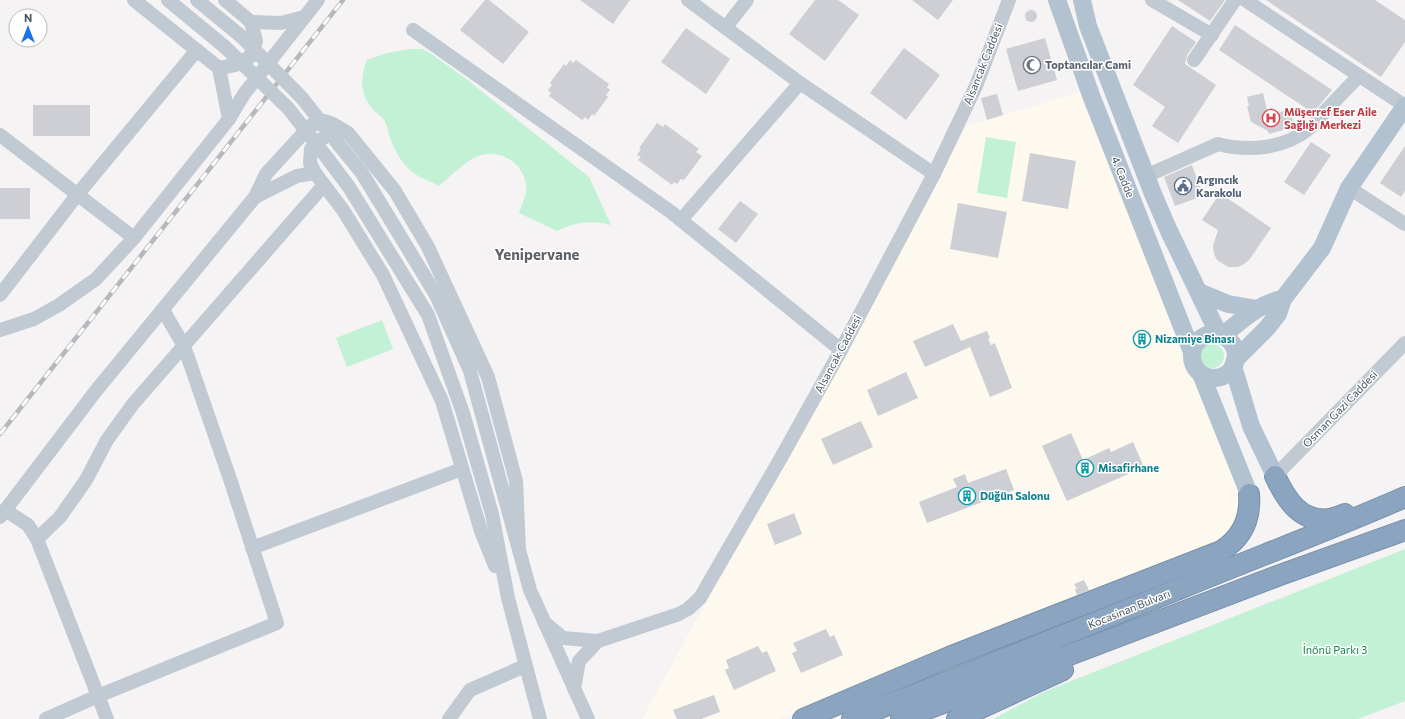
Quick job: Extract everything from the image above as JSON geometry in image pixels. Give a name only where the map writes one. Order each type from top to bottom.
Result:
[{"type":"highway","points":[[1275,476],[1290,504],[1304,514],[1322,519],[1330,519],[1405,493]]},
{"type":"highway","points":[[803,719],[949,657],[1221,551],[1235,541],[1245,526],[1249,510],[1249,494]]},
{"type":"highway","name":"Kocasinan Bulvarı","points":[[852,719],[1037,647],[1334,528],[1405,497]]},
{"type":"highway","name":"Kocasinan Bulvarı","points":[[901,719],[1280,574],[1405,530]]},
{"type":"highway","points":[[949,657],[1184,587]]},
{"type":"highway","points":[[957,719],[1204,604]]},
{"type":"main road","name":"4. Cadde","points":[[1057,0],[1092,98],[1192,352]]},
{"type":"main road","name":"4. Cadde","points":[[1085,2],[1088,26],[1146,176],[1169,231],[1220,336]]},
{"type":"main road","points":[[1201,374],[1213,378],[1225,375],[1278,314],[1283,299],[1322,248],[1349,188],[1405,106]]},
{"type":"main road","points":[[1199,292],[1228,304],[1257,309]]},
{"type":"main road","points":[[1220,336],[1257,309],[1272,301],[1283,299]]},
{"type":"main road","points":[[1249,494],[1201,374],[1193,363],[1192,352],[1197,342],[1202,338],[1207,336],[1220,336],[1231,344],[1235,354],[1234,363],[1251,426],[1275,476]]},
{"type":"street","points":[[134,0],[219,68],[229,119]]},
{"type":"street","points":[[168,0],[225,47],[288,108],[349,187],[428,315],[468,428],[492,514],[508,598],[540,719]]},
{"type":"street","points":[[197,0],[242,36],[302,98],[362,173],[436,295],[470,371],[530,590],[588,719]]},
{"type":"street","points":[[219,68],[235,65],[250,57],[256,41],[251,22],[225,0]]},
{"type":"street","points":[[0,330],[34,319],[65,301],[96,279],[134,238],[229,119],[244,94],[318,0]]},
{"type":"street","points":[[688,0],[800,83],[934,174]]},
{"type":"street","points":[[726,27],[747,0]]},
{"type":"street","name":"Alsancak Caddesi","points":[[544,622],[563,638],[598,641],[679,614],[688,609],[700,598],[841,350],[934,174],[976,86],[1008,0]]},
{"type":"street","points":[[1152,0],[1212,35]]},
{"type":"street","points":[[1194,60],[1235,0]]},
{"type":"street","points":[[1245,0],[1405,106]]},
{"type":"street","points":[[251,22],[281,23],[304,17]]},
{"type":"street","points":[[413,30],[681,220],[841,350]]},
{"type":"street","points":[[0,295],[76,195],[196,50]]},
{"type":"street","points":[[1146,176],[1218,144],[1230,147],[1254,149],[1290,140],[1311,127],[1359,76]]},
{"type":"street","points":[[681,220],[800,83]]},
{"type":"street","points":[[107,719],[37,539],[28,525],[3,513],[95,392],[255,197],[266,174],[310,126],[325,121],[334,124],[348,133],[395,191],[428,247],[488,377],[516,481],[519,550]]},
{"type":"street","points":[[348,133],[334,132],[324,136],[311,149],[310,163],[315,173],[343,210],[383,274],[442,401],[481,531],[508,598]]},
{"type":"street","points":[[0,136],[134,238]]},
{"type":"street","points":[[255,197],[297,176],[315,173]]},
{"type":"street","points":[[37,539],[60,517],[86,480],[119,422],[324,185]]},
{"type":"street","points":[[1349,188],[1405,224]]},
{"type":"street","points":[[46,719],[276,623],[184,346],[163,310]]},
{"type":"street","name":"Osman Gazi Caddesi","points":[[1275,476],[1405,342]]},
{"type":"street","points":[[252,548],[462,469]]},
{"type":"street","name":"Alsancak Caddesi","points":[[574,689],[578,661],[598,641]]},
{"type":"street","points":[[449,719],[470,690],[525,666]]},
{"type":"shaded area","points":[[1083,91],[1245,494],[1240,520],[1226,543],[779,719],[642,719],[967,126]]},
{"type":"green space","points":[[409,49],[422,49],[430,53],[465,78],[589,177],[611,225],[590,222],[577,224],[557,231],[519,213],[526,192],[526,183],[523,174],[512,161],[496,154],[487,154],[473,158],[439,186],[412,172],[404,164],[395,150],[384,120],[367,102],[362,85],[363,72],[367,60],[387,53]]},
{"type":"green space","points":[[986,137],[1016,142],[1007,198],[977,193]]},
{"type":"green space","points":[[382,320],[393,349],[347,367],[336,338]]},
{"type":"green space","points":[[1212,344],[1220,348],[1224,356],[1220,364],[1212,368],[1204,364],[1200,356],[1204,348]]},
{"type":"green space","name":"İnönü Parkı 3","points":[[1405,549],[1405,701],[1358,719],[993,719],[1046,691]]},
{"type":"building","points":[[485,0],[489,0],[529,32],[503,64],[460,30]]},
{"type":"building","points":[[580,0],[630,0],[613,24]]},
{"type":"building","points":[[815,0],[838,0],[859,15],[825,61],[789,34]]},
{"type":"building","points":[[912,0],[953,0],[938,20]]},
{"type":"building","points":[[1178,0],[1225,0],[1210,21]]},
{"type":"building","points":[[1266,0],[1375,0],[1405,20],[1405,42],[1381,77]]},
{"type":"building","points":[[1029,10],[1033,10],[1037,16],[1033,22],[1029,22],[1025,18],[1025,14]]},
{"type":"building","points":[[1235,25],[1332,90],[1313,113],[1219,50]]},
{"type":"building","points":[[1172,26],[1196,42],[1187,55],[1185,64],[1216,85],[1178,143],[1152,126],[1165,107],[1133,85]]},
{"type":"building","points":[[686,28],[730,59],[706,94],[661,62]]},
{"type":"building","name":"Toptancılar Cami","points":[[1045,38],[1057,80],[1018,91],[1006,49]]},
{"type":"building","points":[[904,48],[940,75],[906,120],[870,93]]},
{"type":"building","points":[[570,60],[573,63],[576,60],[609,84],[607,87],[610,90],[606,95],[608,97],[594,116],[592,114],[588,120],[585,117],[582,120],[549,96],[551,93],[548,90],[552,85],[550,83],[564,64],[566,66]]},
{"type":"building","name":"Müşerref Eser Aile Sağlığı Merkezi","points":[[1263,93],[1267,110],[1273,108],[1274,114],[1290,109],[1294,125],[1286,127],[1287,129],[1269,134],[1268,131],[1251,122],[1247,106],[1249,106],[1247,97]]},
{"type":"building","points":[[997,94],[1003,115],[987,120],[981,98]]},
{"type":"building","points":[[33,105],[90,105],[90,136],[33,136]]},
{"type":"building","points":[[657,123],[663,127],[665,124],[699,149],[696,152],[702,156],[684,180],[681,179],[677,184],[674,182],[672,185],[638,160],[641,157],[637,155],[641,149],[639,148]]},
{"type":"building","points":[[1311,142],[1331,155],[1304,195],[1284,182]]},
{"type":"building","points":[[1405,146],[1405,191],[1401,197],[1380,183]]},
{"type":"building","points":[[1030,153],[1076,161],[1068,209],[1022,201]]},
{"type":"building","name":"Argıncık Karakolu","points":[[1192,165],[1203,196],[1175,206],[1164,177]]},
{"type":"building","points":[[0,188],[30,188],[30,219],[0,219]]},
{"type":"building","points":[[1220,193],[1271,228],[1249,260],[1238,267],[1228,267],[1217,260],[1214,254],[1213,246],[1218,230],[1202,220]]},
{"type":"building","points":[[740,201],[758,214],[736,243],[718,229]]},
{"type":"building","points":[[958,203],[1007,212],[998,258],[950,249]]},
{"type":"building","points":[[953,324],[961,341],[987,331],[990,338],[988,339],[991,345],[995,343],[1012,388],[990,397],[970,347],[925,367],[913,341]]},
{"type":"building","name":"Nizamiye Binası","points":[[1147,333],[1149,342],[1138,345],[1136,336]]},
{"type":"building","points":[[906,372],[918,398],[878,416],[867,390]]},
{"type":"building","points":[[861,421],[873,447],[833,465],[821,439]]},
{"type":"building","name":"Misafirhane","points":[[1071,433],[1083,460],[1109,448],[1111,452],[1133,442],[1144,467],[1067,501],[1042,446]]},
{"type":"building","name":"Düğün Salonu","points":[[1006,469],[1014,490],[927,523],[919,502],[957,487],[953,479],[965,474],[968,483]]},
{"type":"building","points":[[794,513],[802,534],[775,545],[767,524]]},
{"type":"building","points":[[1084,580],[1089,590],[1077,595],[1075,589],[1077,589],[1074,584]]},
{"type":"building","points":[[826,629],[830,637],[834,635],[843,655],[801,673],[792,653],[797,651],[793,643]]},
{"type":"building","points":[[758,646],[762,653],[767,651],[776,671],[734,690],[725,670],[729,668],[726,660]]},
{"type":"building","points":[[714,695],[720,712],[701,719],[677,719],[673,710]]},
{"type":"railway","points":[[0,434],[343,0]]},
{"type":"place","name":"Toptancılar Cami","points":[[1032,65]]},
{"type":"place","name":"Müşerref Eser Aile Sağlığı Merkezi","points":[[1271,118]]},
{"type":"place","name":"Argıncık Karakolu","points":[[1183,186]]},
{"type":"place","name":"Nizamiye Binası","points":[[1142,339]]},
{"type":"place","name":"Misafirhane","points":[[1085,468]]},
{"type":"place","name":"Düğün Salonu","points":[[967,496]]},
{"type":"district","name":"Yenipervane","points":[[537,255]]}]
